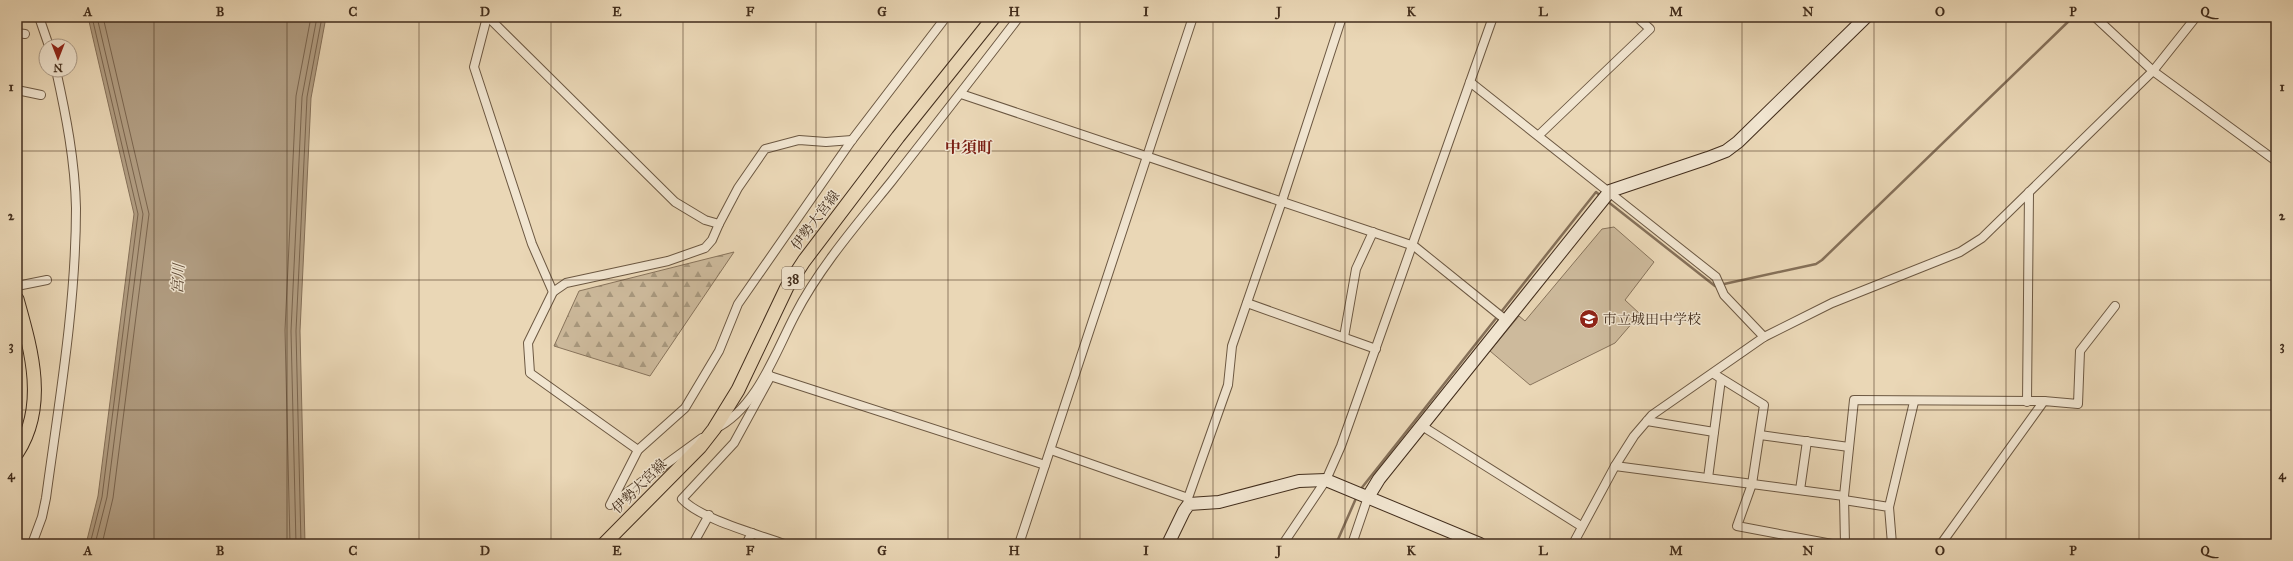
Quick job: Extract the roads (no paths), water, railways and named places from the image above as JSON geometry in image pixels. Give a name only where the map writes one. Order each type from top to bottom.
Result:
[{"type":"main road","name":"伊勢大宮線","points":[[604,544],[700,447],[714,429],[725,414],[784,295],[804,261],[898,137],[994,17]]},
{"type":"main road","points":[[17,299],[31,350],[35,387],[28,430],[17,453]]},
{"type":"street","points":[[39,17],[46,38]]},
{"type":"street","points":[[553,292],[532,244],[474,67],[487,17],[675,202],[705,220],[719,224]]},
{"type":"street","points":[[769,374],[728,423],[714,429],[610,504],[638,450],[685,408],[719,351],[738,304],[852,140],[946,17]]},
{"type":"street","points":[[784,544],[752,533],[709,515],[687,504],[682,499],[734,443],[769,374],[779,346],[799,308],[847,237],[961,94],[1020,17]]},
{"type":"street","points":[[1019,544],[1193,17]]},
{"type":"street","points":[[1168,544],[1188,501],[1228,385],[1232,346],[1282,201],[1342,17]]},
{"type":"street","points":[[1282,544],[1326,480],[1341,446],[1414,246],[1493,17]]},
{"type":"street","points":[[1539,135],[1650,29],[1637,17]]},
{"type":"street","points":[[1352,544],[1366,496],[1505,320],[1607,196],[1708,158],[1732,146],[1866,17]]},
{"type":"street","points":[[2095,17],[2153,71],[2276,161]]},
{"type":"street","points":[[1572,544],[1614,466],[1652,415],[1714,374],[1764,338],[1832,303],[1960,252],[1982,238],[2153,71],[2196,17]]},
{"type":"street","points":[[32,544],[42,517],[46,498],[71,314],[76,207],[74,171],[68,123],[58,78]]},
{"type":"street","points":[[1470,82],[1539,135],[1607,196],[1720,285],[1724,296],[1764,338]]},
{"type":"street","points":[[17,90],[41,95]]},
{"type":"street","points":[[961,94],[1414,246],[1505,320]]},
{"type":"street","points":[[638,450],[530,373],[528,343],[553,292],[566,283],[660,262],[705,248],[712,240],[738,188],[765,149],[799,140],[826,142],[852,140]]},
{"type":"street","points":[[2027,402],[2029,192]]},
{"type":"street","points":[[1344,337],[1356,269],[1373,232]]},
{"type":"street","points":[[17,286],[47,280]]},
{"type":"street","points":[[1247,303],[1376,349]]},
{"type":"street","points":[[1844,544],[1844,498],[1854,400],[1914,402],[2044,401],[2078,404],[2080,350],[2115,306]]},
{"type":"street","points":[[769,374],[1045,465]]},
{"type":"street","points":[[1714,374],[1764,405],[1752,484],[1737,526],[1827,544]]},
{"type":"street","points":[[1708,478],[1721,379]]},
{"type":"street","points":[[1941,544],[2044,401]]},
{"type":"street","points":[[1892,544],[1889,506],[1914,402]]},
{"type":"street","points":[[1647,421],[1714,432]]},
{"type":"street","points":[[1422,426],[1581,526]]},
{"type":"street","points":[[1760,435],[1849,447]]},
{"type":"street","points":[[1800,490],[1807,441]]},
{"type":"street","points":[[1051,450],[1188,501],[1220,502],[1299,481],[1326,480],[1366,496],[1460,540],[1480,544]]},
{"type":"street","points":[[1614,466],[1800,490],[1889,506]]},
{"type":"street","points":[[17,479],[17,516]]},
{"type":"street","points":[[693,544],[709,515]]},
{"type":"street","points":[[746,544],[752,533]]},
{"type":"water","name":"宮川","points":[[88,17],[326,17],[311,98],[300,331],[305,544],[86,544],[98,496],[134,214]]},
{"type":"waterway","points":[[1607,201],[1715,286],[1816,264],[1822,260],[2073,17]]},
{"type":"waterway","points":[[1360,490],[1596,192],[1602,197]]},
{"type":"waterway","points":[[1336,544],[1357,496]]},
{"type":"place","name":"市立城田中学校","points":[[1589,319]]},
{"type":"district","name":"中須町","points":[[969,147]]}]
